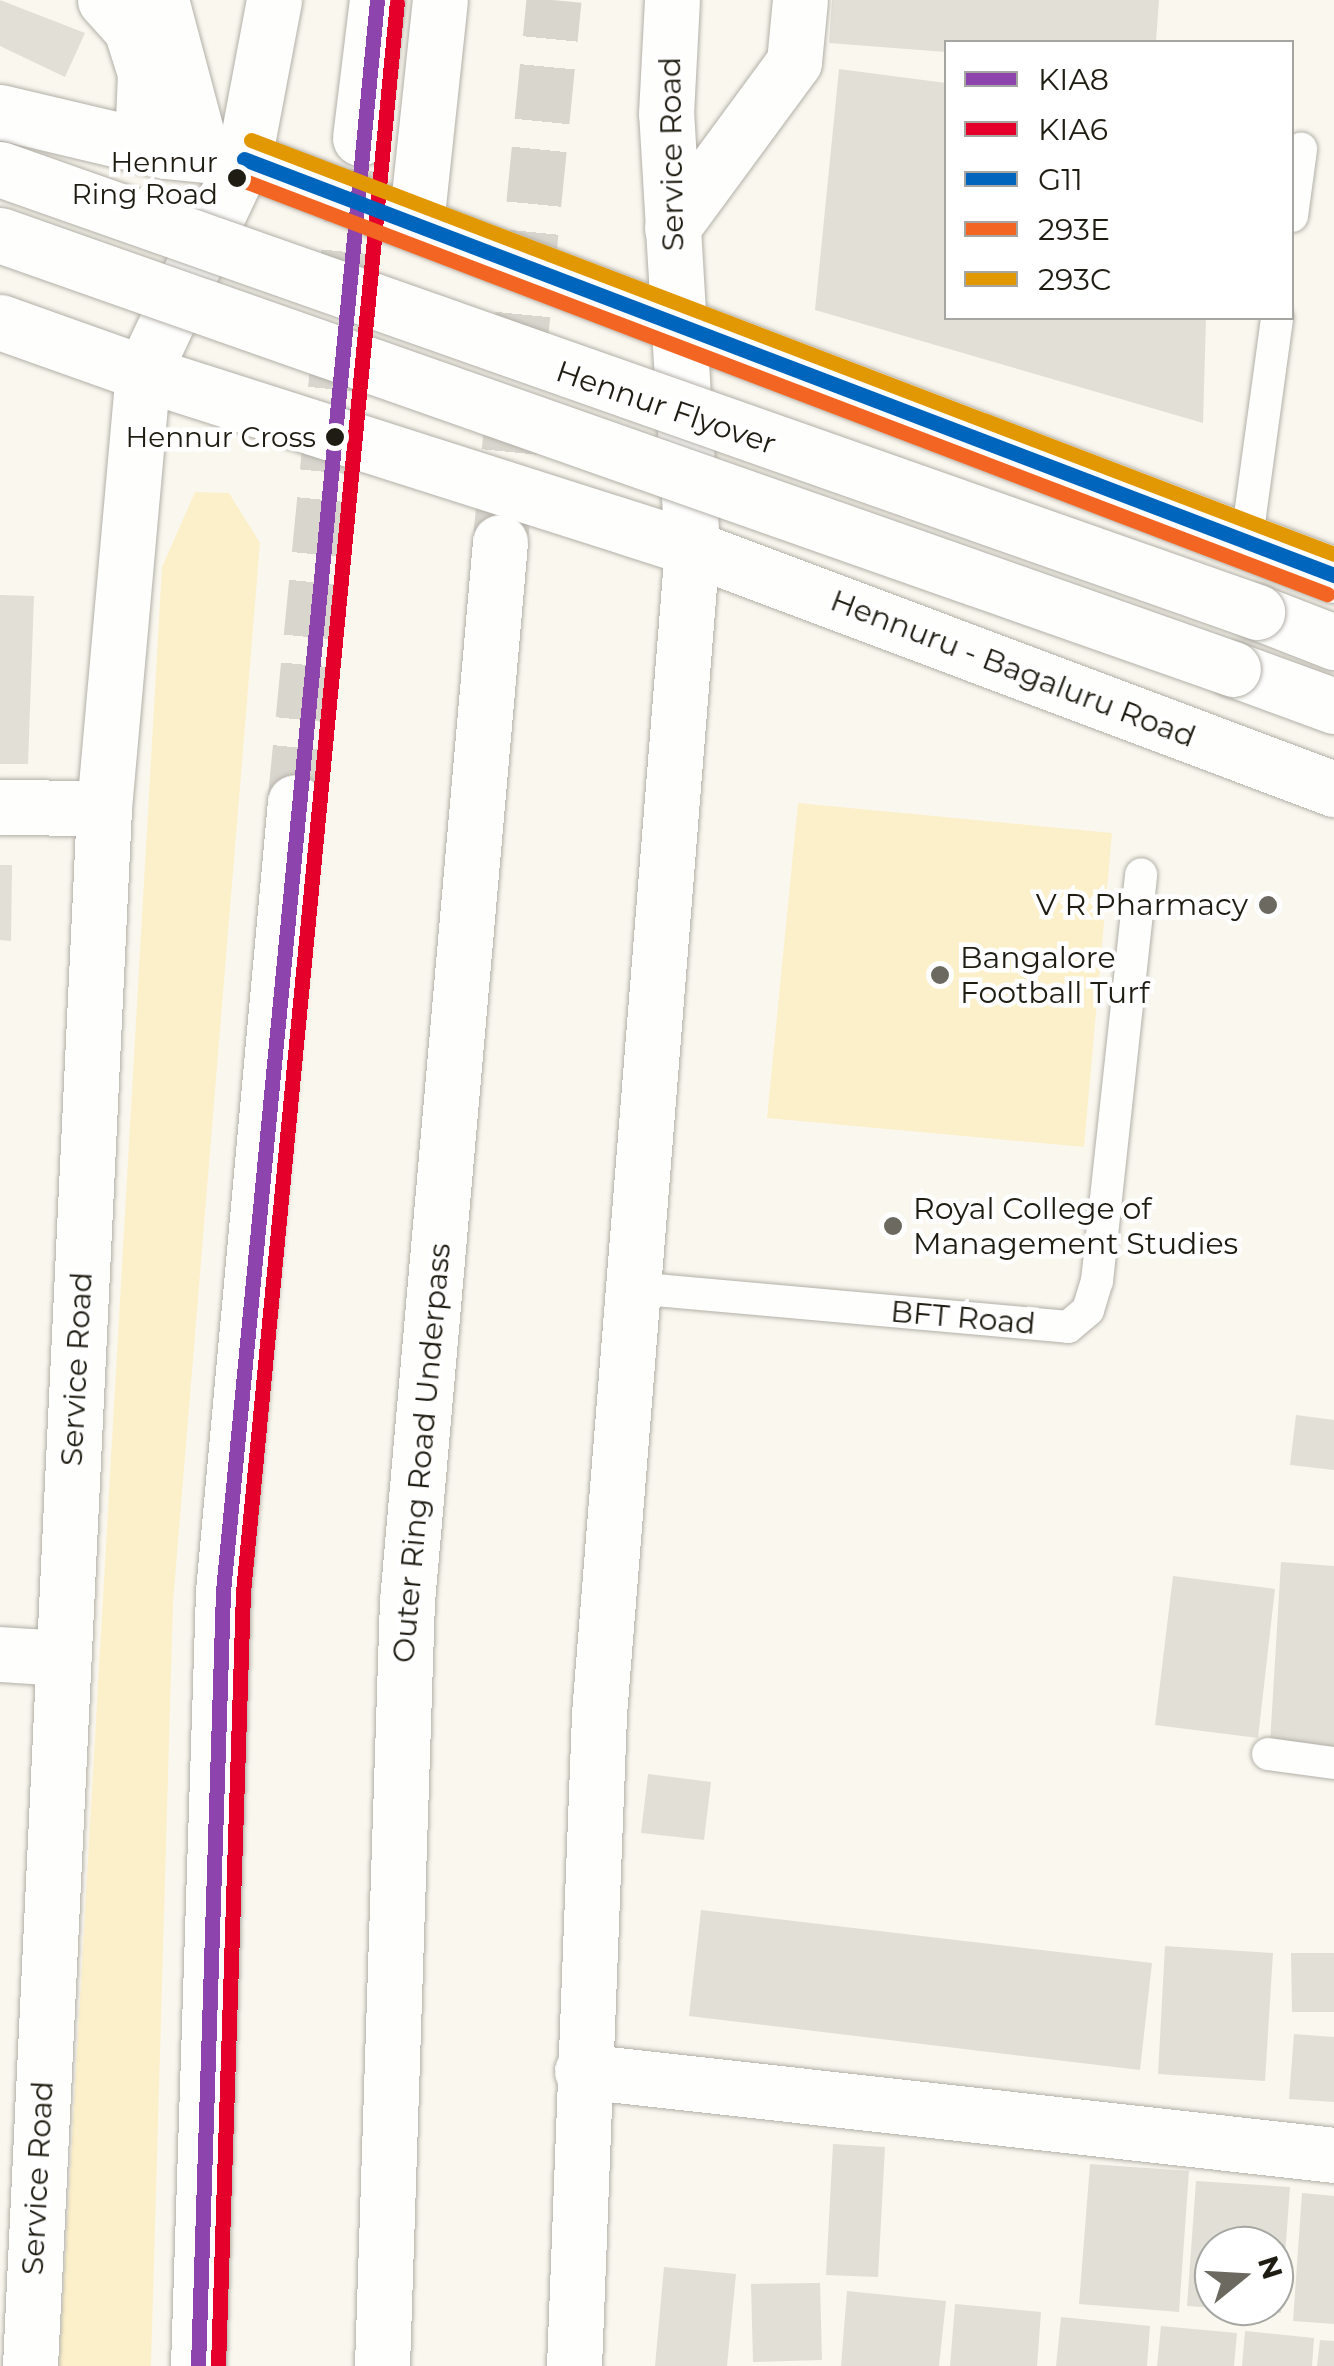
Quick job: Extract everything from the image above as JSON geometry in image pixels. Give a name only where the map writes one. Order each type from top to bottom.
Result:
[{"type":"main road","points":[[104,0],[130,29],[145,73],[142,145]]},
{"type":"main road","points":[[161,0],[223,156]]},
{"type":"main road","points":[[223,156],[274,0]]},
{"type":"main road","points":[[360,138],[376,0]]},
{"type":"main road","points":[[416,224],[440,0]]},
{"type":"main road","name":"Service Road","points":[[574,2366],[582,2071],[633,1288],[692,548],[672,228],[672,0]]},
{"type":"main road","points":[[672,228],[794,62],[800,0]]},
{"type":"main road","points":[[0,112],[142,145],[223,156],[677,320],[1246,545],[1334,575]]},
{"type":"main road","name":"Service Road","points":[[30,2366],[104,808],[144,374],[223,156]]},
{"type":"main road","name":"Hennur Flyover","points":[[0,169],[1334,642]]},
{"type":"main road","name":"Hennur Flyover","points":[[0,235],[1334,706]]},
{"type":"main road","name":"Hennuru - Bagaluru Road","points":[[0,322],[144,374],[692,548],[1334,790]]},
{"type":"main road","name":"Outer Ring Road Underpass","points":[[382,2366],[407,1601],[500,542]]},
{"type":"main road","points":[[198,2366],[223,1591],[295,802]]},
{"type":"main road","points":[[0,807],[104,808]]},
{"type":"main road","points":[[0,1654],[63,1658]]},
{"type":"main road","points":[[582,2071],[1334,2155]]},
{"type":"lane","points":[[1294,201],[1301,149]]},
{"type":"lane","points":[[1246,545],[1277,320]]},
{"type":"lane","name":"BFT Road","points":[[633,1288],[1068,1328],[1088,1310],[1098,1282],[1141,874]]},
{"type":"lane","points":[[1268,1754],[1334,1763]]},
{"type":"shaded area","points":[[195,492],[229,493],[260,543],[173,1603],[151,2366],[59,2366],[162,567]]},
{"type":"shaded area","name":"Bangalore Football Turf","points":[[798,803],[1112,833],[1084,1147],[767,1118]]},
{"type":"building","points":[[0,0],[85,33],[65,77],[0,46]]},
{"type":"building","points":[[832,0],[1159,0],[1156,40],[944,40],[944,52],[829,43]]},
{"type":"building","points":[[839,69],[944,83],[944,320],[1206,320],[1203,423],[815,310]]},
{"type":"building","points":[[0,595],[34,596],[28,764],[0,764]]},
{"type":"building","points":[[0,865],[12,865],[11,941],[0,940]]},
{"type":"building","points":[[1296,1415],[1334,1420],[1334,1470],[1290,1465]]},
{"type":"building","points":[[1281,1562],[1334,1566],[1334,1747],[1270,1743]]},
{"type":"building","points":[[1173,1576],[1275,1589],[1258,1738],[1155,1725]]},
{"type":"building","points":[[648,1774],[711,1782],[704,1840],[641,1833]]},
{"type":"building","points":[[701,1910],[1152,1963],[1140,2070],[689,2016]]},
{"type":"building","points":[[1165,1946],[1273,1953],[1265,2081],[1158,2074]]},
{"type":"building","points":[[1291,1953],[1334,1953],[1334,2012],[1292,2012]]},
{"type":"building","points":[[1294,2034],[1334,2037],[1334,2102],[1289,2099]]},
{"type":"building","points":[[833,2144],[885,2147],[878,2277],[826,2275]]},
{"type":"building","points":[[1090,2164],[1189,2171],[1179,2312],[1079,2304]]},
{"type":"building","points":[[1196,2181],[1290,2187],[1287,2226],[1194,2226],[1194,2307],[1187,2306]]},
{"type":"building","points":[[1302,2193],[1334,2196],[1334,2324],[1294,2321]]},
{"type":"building","points":[[664,2267],[736,2274],[727,2366],[655,2366]]},
{"type":"building","points":[[820,2283],[822,2360],[753,2362],[751,2284]]},
{"type":"building","points":[[847,2291],[946,2301],[939,2366],[841,2366]]},
{"type":"building","points":[[955,2304],[1041,2312],[1037,2366],[950,2366]]},
{"type":"building","points":[[1061,2317],[1150,2326],[1147,2366],[1056,2366]]},
{"type":"building","points":[[1161,2326],[1237,2333],[1234,2366],[1157,2366]]},
{"type":"building","points":[[1245,2331],[1314,2338],[1312,2366],[1242,2366]]},
{"type":"building","points":[[1320,2340],[1334,2341],[1334,2366],[1317,2366]]},
{"type":"tunnel","points":[[501,534],[554,0]]},
{"type":"tunnel","points":[[295,802],[360,138]]},
{"type":"transit line","name":"KIA8","points":[[198,2366],[223,1591],[377,0]]},
{"type":"transit line","name":"KIA6","points":[[218,2366],[243,1592],[397,2]]},
{"type":"transit line","name":"293C","points":[[251,140],[1334,554]]},
{"type":"transit line","name":"G11","points":[[244,159],[1334,575]]},
{"type":"transit line","name":"293E","points":[[237,178],[1327,594]]},
{"type":"place","name":"Hennur Ring Road","points":[[237,178]]},
{"type":"place","name":"Hennur Cross","points":[[335,437]]},
{"type":"place","name":"V R Pharmacy","points":[[1268,905]]},
{"type":"place","name":"Bangalore Football Turf","points":[[940,975]]},
{"type":"place","name":"Royal College of Management Studies","points":[[893,1226]]}]
